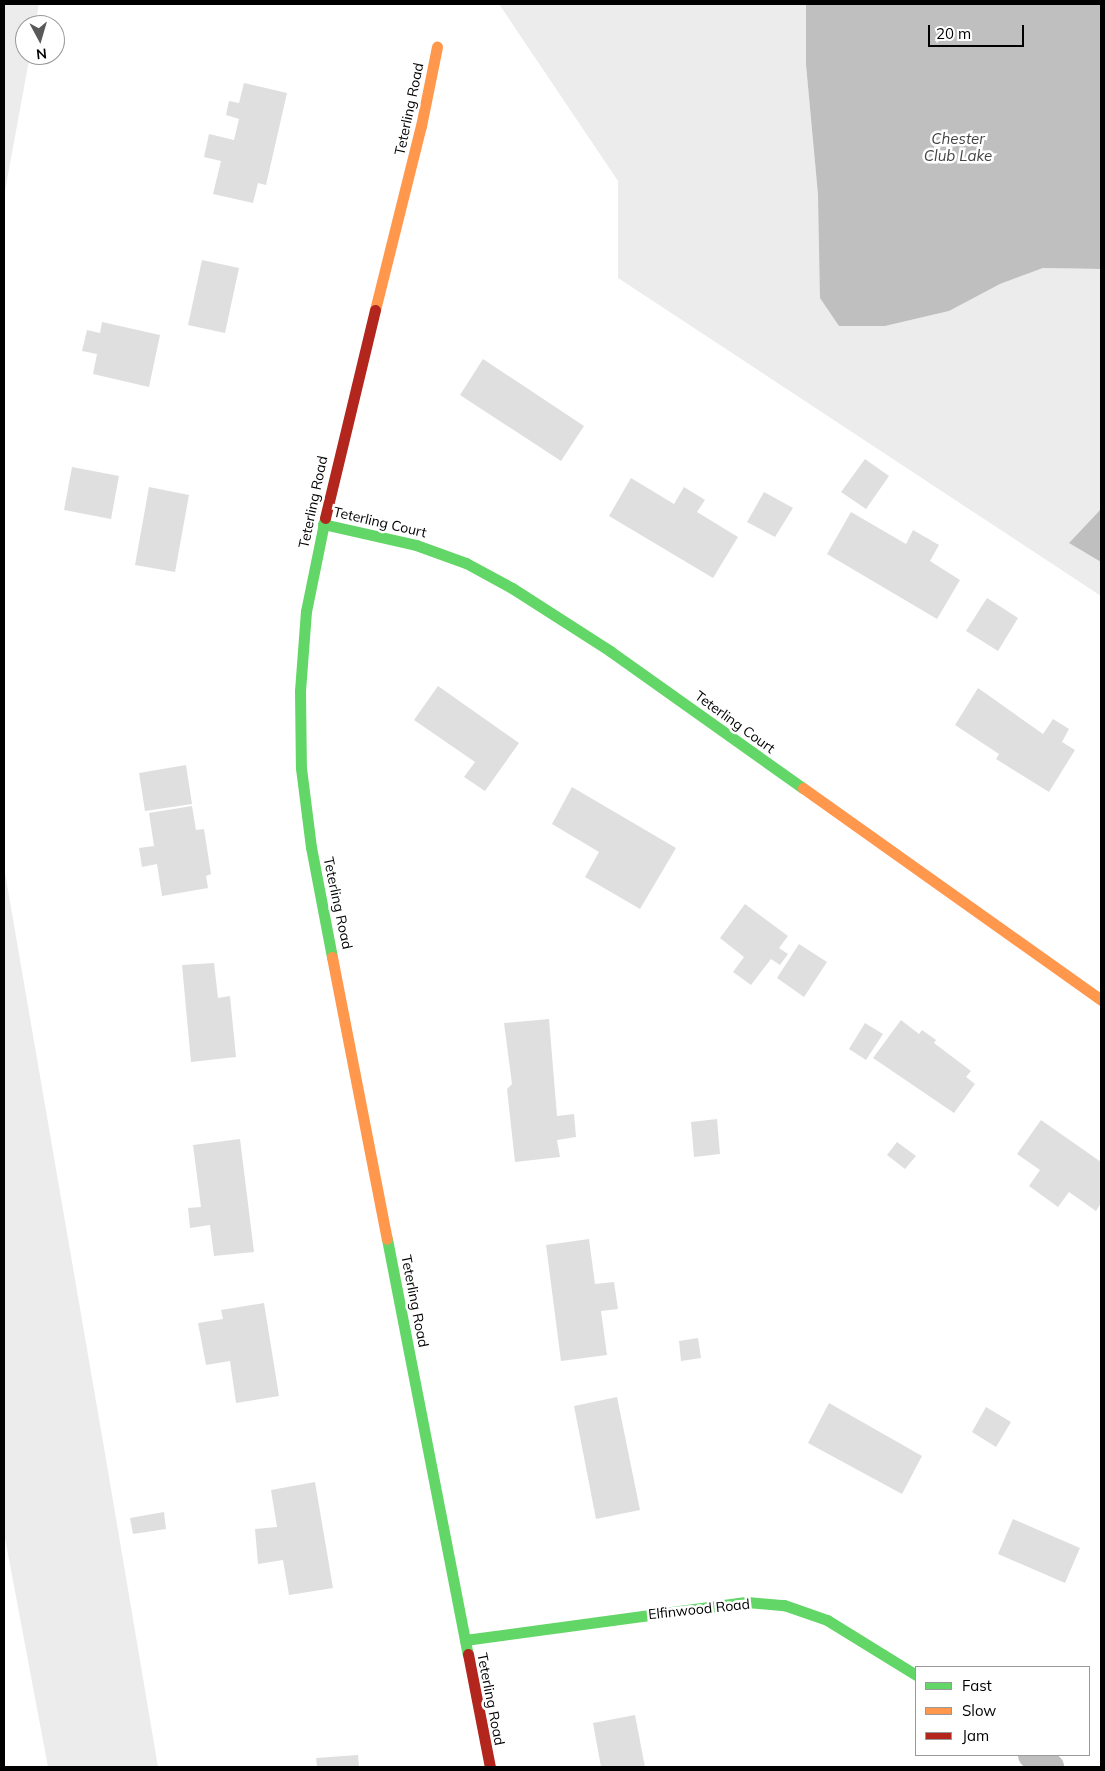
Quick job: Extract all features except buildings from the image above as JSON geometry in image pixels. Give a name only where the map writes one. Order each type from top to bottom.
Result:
[{"type":"street","name":"Teterling Road","points":[[437,46],[421,126],[323,524],[306,611],[300,691],[301,768],[309,828],[490,1767]]},
{"type":"street","name":"Teterling Court","points":[[323,524],[416,545],[466,563],[512,588],[610,651],[1101,1000]]},
{"type":"street","name":"Elfinwood Road","points":[[465,1640],[747,1602],[784,1606],[827,1620],[915,1674]]},
{"type":"street","points":[[1034,1756],[1050,1767]]},
{"type":"shaded area","points":[[4,4],[39,4],[37,15],[15,15],[15,65],[28,65],[4,196]]},
{"type":"shaded area","points":[[499,4],[806,4],[806,65],[818,195],[885,326],[949,311],[1000,284],[1043,268],[1101,269],[1101,509],[1069,543],[1101,562],[1101,596],[618,278],[618,181]]},
{"type":"shaded area","points":[[4,867],[158,1767],[48,1767],[4,1533]]},
{"type":"water","name":"Chester Club Lake","points":[[806,4],[1101,4],[1101,269],[1043,268],[1000,284],[949,311],[885,326],[839,326],[820,298],[818,195],[806,65]]},
{"type":"water","points":[[1101,509],[1101,562],[1069,543]]},
{"type":"traffic: fast","points":[[325,518],[306,611],[300,691],[301,768],[311,847],[332,957]]},
{"type":"traffic: fast","points":[[323,524],[416,545],[466,563],[512,588],[610,651],[803,788]]},
{"type":"traffic: fast","points":[[387,1239],[468,1654]]},
{"type":"traffic: fast","points":[[465,1640],[747,1602],[784,1605],[827,1620],[915,1674]]},
{"type":"traffic: slow","points":[[375,310],[421,126],[437,47]]},
{"type":"traffic: slow","points":[[803,788],[1101,1000]]},
{"type":"traffic: slow","points":[[332,957],[387,1239]]},
{"type":"traffic: jam","points":[[325,518],[375,310]]},
{"type":"traffic: jam","points":[[468,1654],[490,1767]]}]
